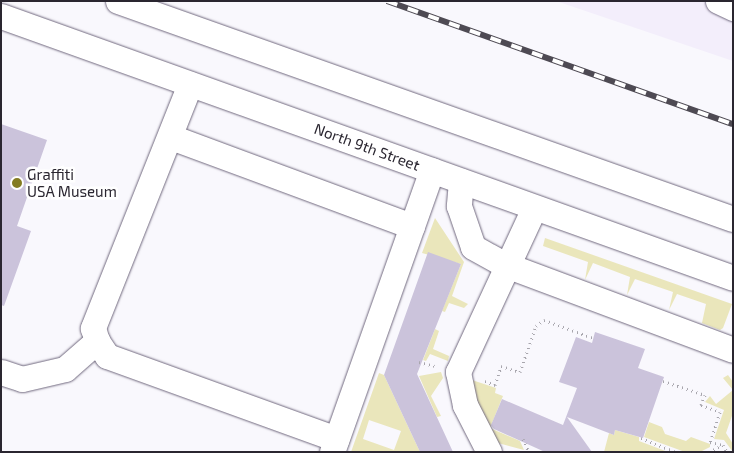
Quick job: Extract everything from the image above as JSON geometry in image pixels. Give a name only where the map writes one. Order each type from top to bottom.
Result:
[{"type":"street","points":[[118,1],[139,5],[733,219]]},
{"type":"street","points":[[718,1],[733,8]]},
{"type":"street","name":"North 9th Street","points":[[1,16],[733,278]]},
{"type":"street","points":[[190,84],[93,328],[97,341],[107,356],[334,445],[432,170]]},
{"type":"street","points":[[170,137],[412,226]]},
{"type":"street","points":[[461,181],[459,206],[472,248],[506,265],[733,350]]},
{"type":"street","points":[[489,452],[465,405],[458,372],[534,208]]},
{"type":"street","points":[[1,372],[22,379],[65,369],[97,341]]},
{"type":"path","points":[[480,380],[495,385],[501,366],[520,372],[536,326],[544,320],[593,338]]},
{"type":"path","points":[[663,381],[705,395],[701,405],[720,412],[710,442],[723,445],[727,452]]},
{"type":"path","points":[[641,438],[676,452]]},
{"type":"path","points":[[523,439],[529,452]]},
{"type":"path","points":[[709,452],[723,445]]},
{"type":"shaded area","points":[[556,1],[733,1],[733,61]]},
{"type":"shaded area","points":[[435,218],[464,262],[452,296],[468,304],[464,308],[449,303],[445,312],[442,311],[461,264],[422,253]]},
{"type":"shaded area","points":[[545,238],[732,304],[723,328],[720,330],[702,323],[706,304],[677,294],[669,310],[673,292],[635,279],[627,295],[630,277],[593,263],[585,280],[588,262],[543,246]]},
{"type":"shaded area","points":[[435,329],[439,331],[433,349],[449,356],[448,361],[430,354],[426,361],[423,360]]},
{"type":"shaded area","points":[[441,372],[443,378],[431,396],[441,416],[437,417],[419,376]]},
{"type":"shaded area","points":[[379,373],[384,375],[420,452],[351,452]],"holes":[[[369,420],[401,431],[394,450],[363,439]]]},
{"type":"shaded area","points":[[728,375],[733,382],[733,390],[723,378]]},
{"type":"shaded area","points":[[472,380],[496,388],[495,393],[503,396],[490,428],[474,398]]},
{"type":"shaded area","points":[[733,390],[733,413],[726,433],[733,444],[733,452],[724,440],[714,439],[724,410],[705,402],[710,396],[716,404]]},
{"type":"shaded area","points":[[649,422],[662,427],[665,434],[686,441],[691,437],[710,444],[710,447],[700,452],[685,452],[644,437]]},
{"type":"shaded area","points":[[490,428],[520,441],[524,450],[498,443]]},
{"type":"shaded area","points":[[615,430],[639,437],[639,441],[668,452],[604,452],[609,433],[614,435]]},
{"type":"building","name":"Graffiti USA Museum","points":[[1,124],[47,140],[17,226],[31,231],[4,306],[1,305]]},
{"type":"building","points":[[428,252],[461,264],[417,374],[453,452],[420,452],[384,375]]},
{"type":"building","points":[[595,332],[645,349],[638,368],[664,377],[643,438],[615,430],[614,435],[567,417],[592,452],[545,452],[494,429],[491,425],[502,399],[563,425],[577,388],[559,382],[576,337],[592,343]]},
{"type":"railway","points":[[387,1],[733,124]]},
{"type":"place","name":"Graffiti USA Museum","points":[[17,183]]}]
